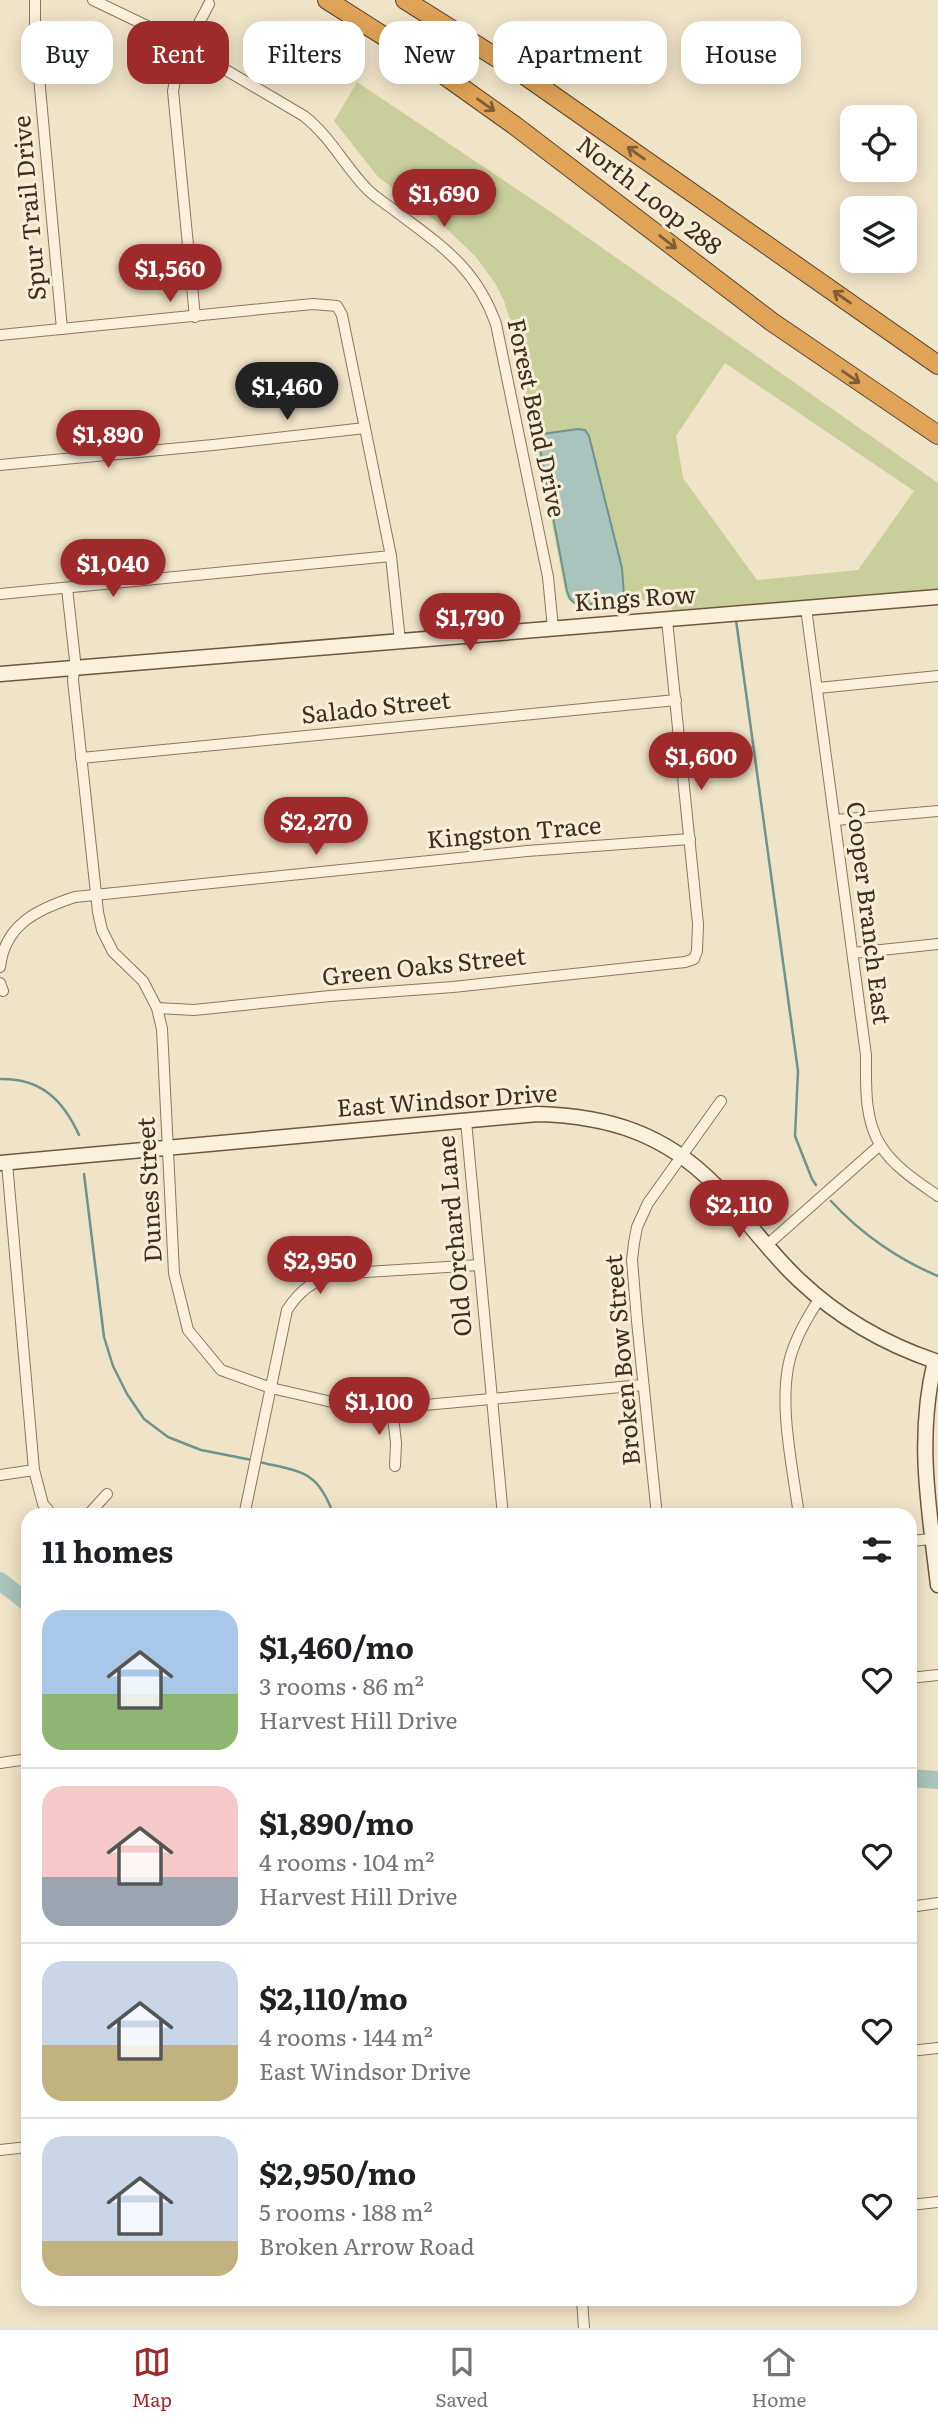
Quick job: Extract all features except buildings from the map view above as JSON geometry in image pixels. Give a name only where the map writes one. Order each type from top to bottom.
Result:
[{"type":"highway","name":"North Loop 288","points":[[327,0],[434,68],[514,125],[772,321],[938,435]]},
{"type":"highway","name":"North Loop 288","points":[[405,0],[524,75],[938,365]]},
{"type":"street","name":"Spur Trail Drive","points":[[35,0],[35,33],[62,329]]},
{"type":"street","name":"Forest Bend Drive","points":[[93,0],[135,21]]},
{"type":"street","points":[[200,21],[209,4]]},
{"type":"street","name":"Forest Bend Drive","points":[[229,72],[314,124],[329,138],[369,191],[453,257],[475,280],[490,306],[496,324],[547,568],[553,628]]},
{"type":"street","points":[[175,84],[173,102],[195,317]]},
{"type":"street","points":[[0,335],[313,304],[337,306],[342,315],[391,556],[400,641]]},
{"type":"street","points":[[0,465],[365,428]]},
{"type":"street","points":[[0,594],[391,556]]},
{"type":"street","name":"Dunes Street","points":[[66,588],[95,894],[102,930],[113,952],[143,981],[157,1008],[162,1029],[174,1273],[188,1330],[221,1370],[271,1388],[332,1402],[392,1408],[643,1385]]},
{"type":"street","name":"Kings Row","points":[[0,674],[938,597]]},
{"type":"street","name":"Cooper Branch East","points":[[806,608],[866,1055],[867,1100],[880,1145],[906,1173],[938,1196]]},
{"type":"street","points":[[667,621],[690,839]]},
{"type":"street","points":[[818,688],[938,676]]},
{"type":"street","name":"Salado Street","points":[[81,758],[676,700]]},
{"type":"street","points":[[836,820],[938,811]]},
{"type":"street","name":"Kingston Trace","points":[[0,967],[7,942],[15,931],[37,912],[58,901],[95,894],[527,851],[690,839]]},
{"type":"street","name":"Green Oaks Street","points":[[157,1008],[194,1010],[685,962],[694,959],[697,951],[698,924],[690,839]]},
{"type":"street","points":[[853,953],[938,944]]},
{"type":"street","name":"Broken Bow Street","points":[[656,1508],[632,1259],[634,1243],[637,1227],[648,1203],[720,1101]]},
{"type":"street","name":"East Windsor Drive","points":[[4,1163],[538,1114],[605,1121],[641,1133],[667,1145],[682,1156],[717,1187],[799,1280],[857,1325],[937,1362]]},
{"type":"street","name":"Old Orchard Lane","points":[[466,1121],[502,1508]]},
{"type":"street","points":[[767,1245],[880,1145]]},
{"type":"street","points":[[4,1163],[34,1470],[46,1508]]},
{"type":"street","points":[[246,1508],[287,1310],[299,1292],[316,1280],[334,1275],[479,1265]]},
{"type":"street","points":[[798,1508],[787,1421],[786,1376],[799,1335],[820,1298]]},
{"type":"street","points":[[937,1362],[929,1387],[923,1442],[938,1585]]},
{"type":"street","points":[[392,1408],[396,1443],[395,1466]]},
{"type":"street","points":[[0,1475],[34,1470]]},
{"type":"street","points":[[94,1508],[107,1493]]},
{"type":"street","points":[[917,1540],[932,1539]]},
{"type":"street","points":[[917,1677],[938,1675]]},
{"type":"street","points":[[0,1763],[21,1760]]},
{"type":"street","points":[[917,1906],[938,1903]]},
{"type":"street","points":[[917,2050],[938,2048]]},
{"type":"street","points":[[0,2150],[21,2148]]},
{"type":"street","points":[[917,2204],[938,2202]]},
{"type":"street","points":[[582,2306],[584,2328]]},
{"type":"green space","points":[[356,84],[360,84],[551,212],[938,483],[938,597],[675,620],[669,600],[659,598],[581,607],[572,603],[566,596],[530,409],[504,301],[495,283],[475,256],[449,231],[378,177],[334,121]],"holes":[[[725,363],[914,491],[858,570],[757,580],[683,478],[676,436]]]},
{"type":"water","points":[[585,430],[589,436],[622,568],[624,596],[615,602],[577,605],[570,599],[567,591],[538,438],[542,434]]},
{"type":"waterway","points":[[736,620],[798,1071],[795,1136],[816,1185]]},
{"type":"waterway","points":[[0,1079],[27,1082],[49,1093],[66,1111],[79,1135]]},
{"type":"waterway","points":[[84,1174],[104,1337],[113,1366],[127,1394],[144,1419],[168,1437],[201,1450],[252,1460]]},
{"type":"waterway","points":[[831,1201],[854,1224],[881,1244],[938,1276]]},
{"type":"waterway","points":[[259,1462],[297,1471],[315,1481],[331,1508]]},
{"type":"waterway","points":[[0,1581],[21,1598]]},
{"type":"waterway","points":[[917,1778],[938,1780]]}]
